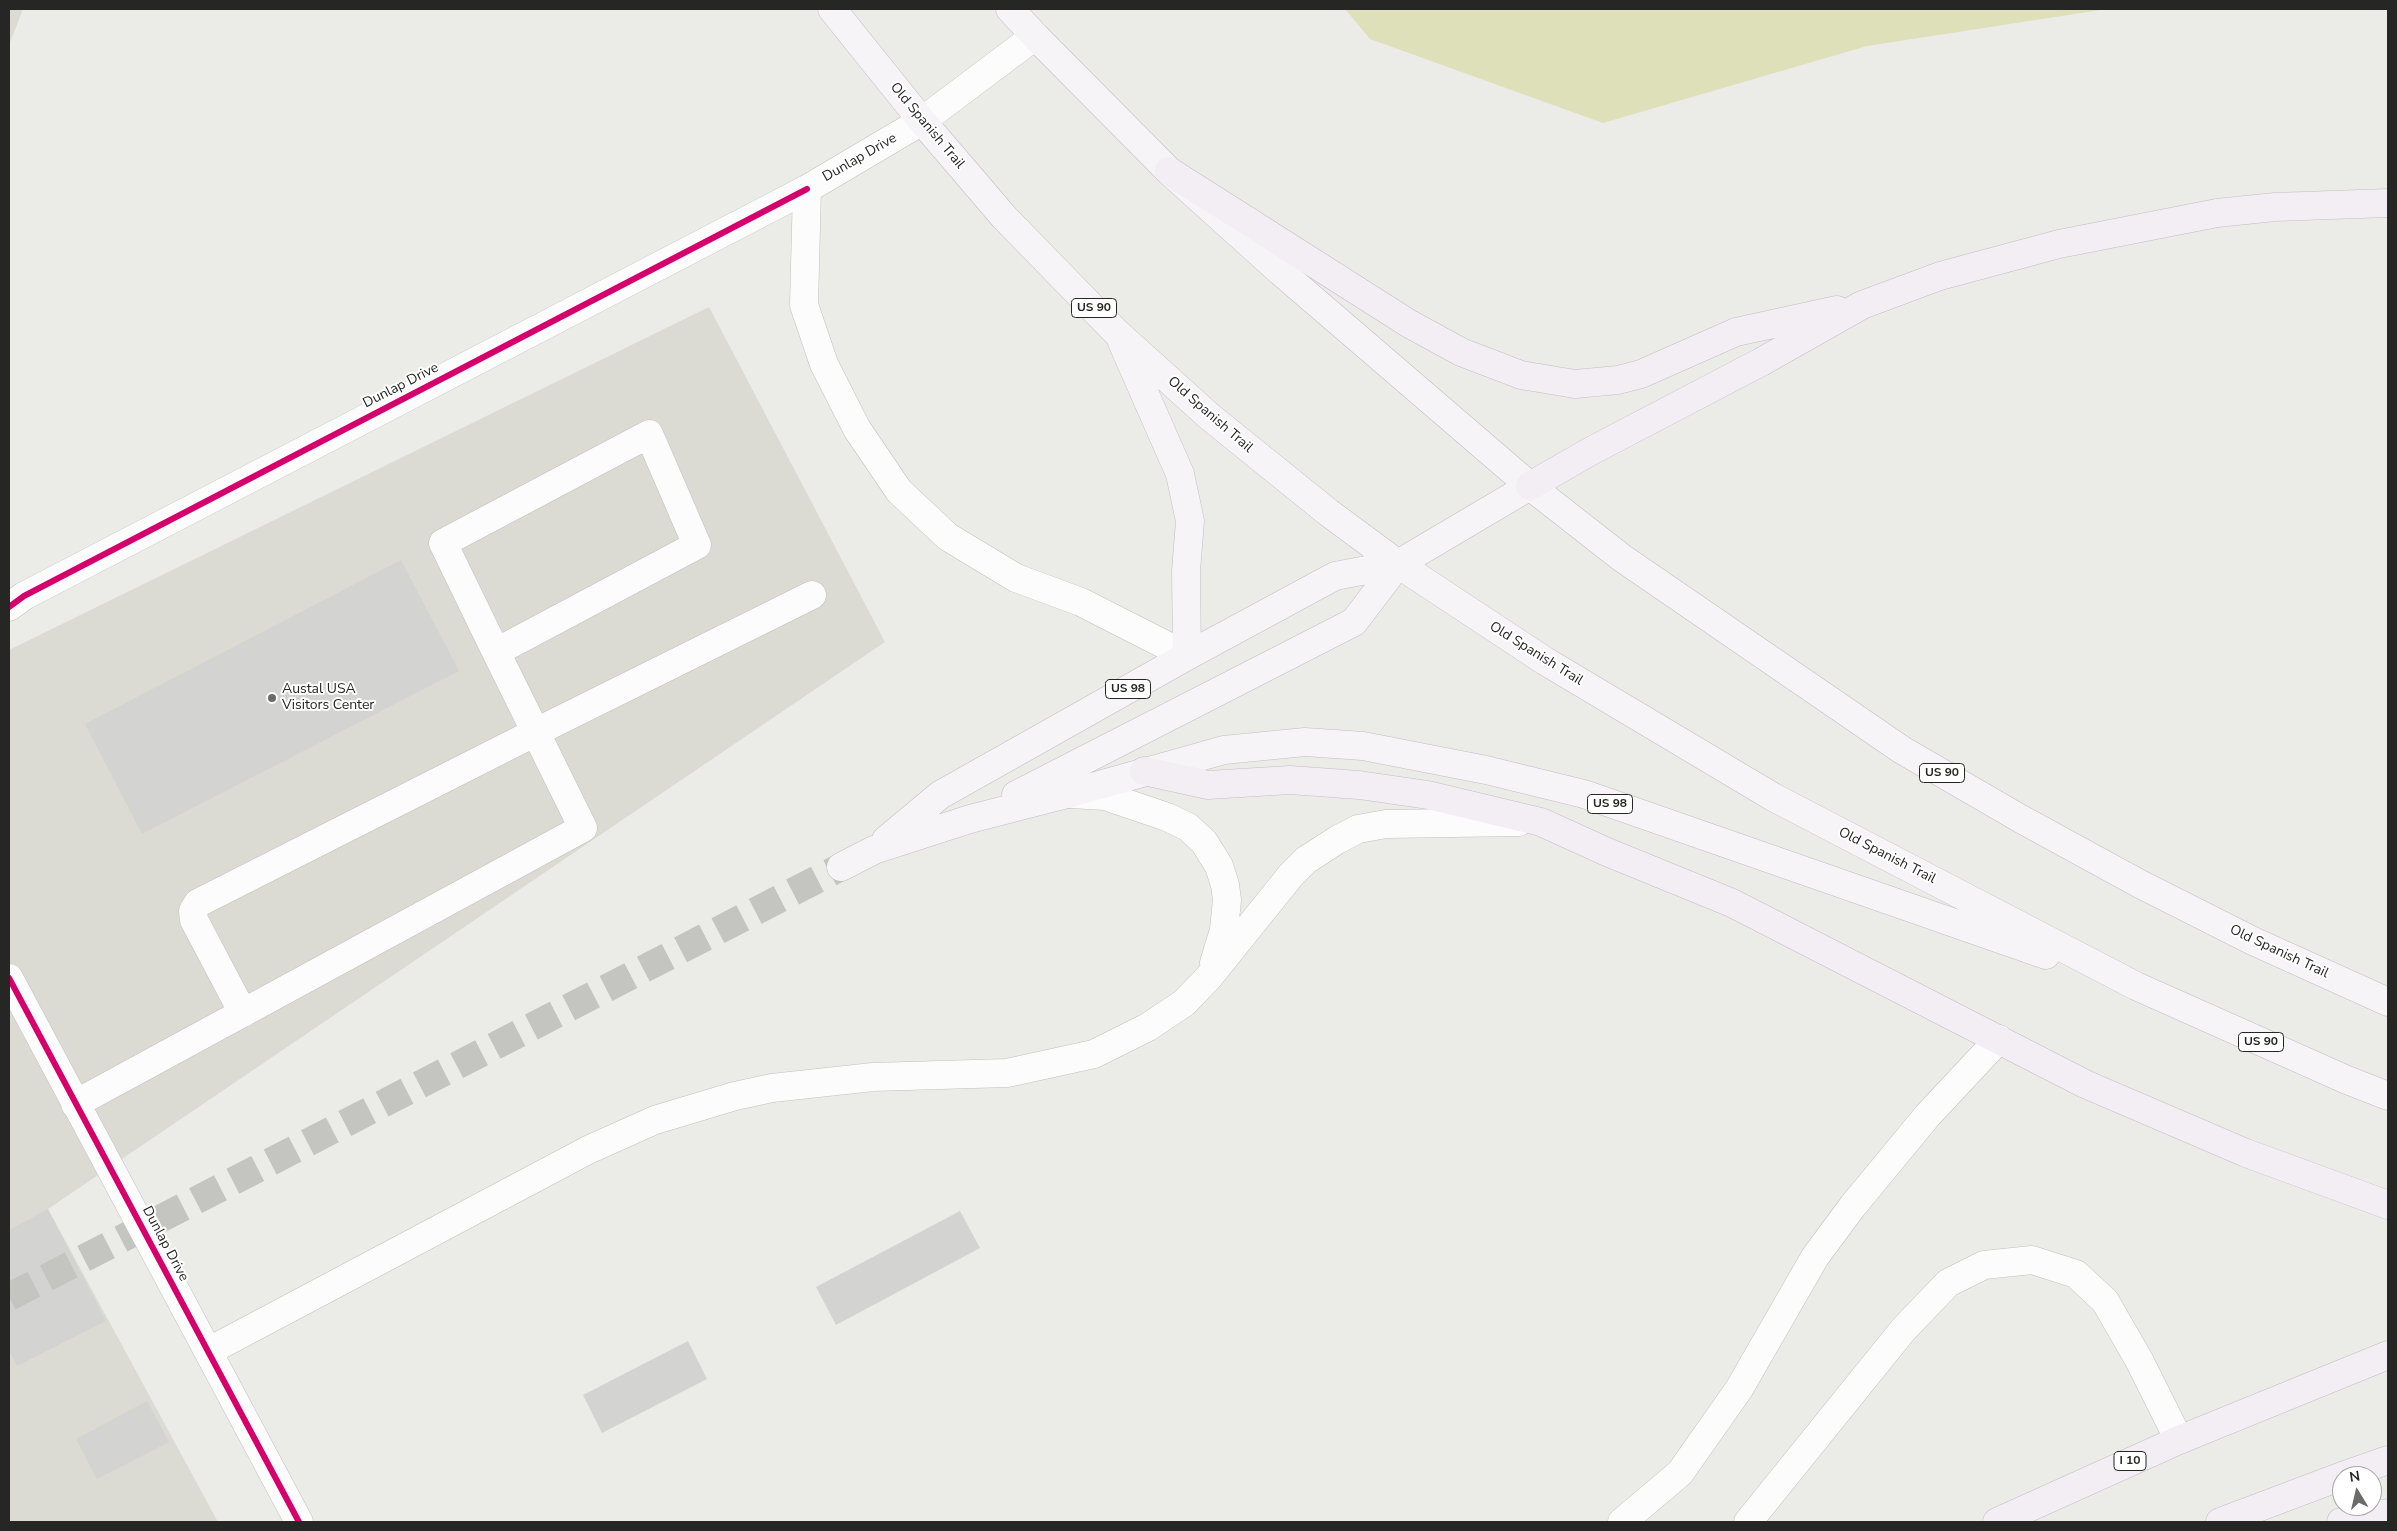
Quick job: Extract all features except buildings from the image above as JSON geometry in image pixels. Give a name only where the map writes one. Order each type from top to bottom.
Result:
[{"type":"highway","points":[[1170,171],[1408,323],[1461,352],[1494,367],[1527,377],[1575,384],[1618,380],[1647,372],[1736,332],[1862,305],[1940,276],[2103,234],[2217,213],[2292,206],[2388,202]]},
{"type":"highway","points":[[1530,486],[1591,451],[1761,362],[1862,305]]},
{"type":"highway","points":[[1144,771],[1208,785],[1290,780],[1359,785],[1428,795],[1541,822],[1607,852],[1732,903],[2085,1084],[2246,1153],[2388,1205]]},
{"type":"highway","name":"I 10","points":[[1997,1522],[2264,1403],[2388,1355]]},
{"type":"highway","points":[[2371,1466],[2388,1460]]},
{"type":"highway","points":[[2220,1522],[2332,1480]]},
{"type":"highway","points":[[2342,1522],[2388,1513]]},
{"type":"main road","name":"Old Spanish Trail","points":[[832,9],[922,121],[1004,217],[1118,334],[1210,417],[1329,513],[1398,564],[1545,661],[1773,797],[2136,986],[2347,1080],[2388,1096]]},
{"type":"main road","name":"Old Spanish Trail","points":[[1010,9],[1170,171],[1332,317],[1530,486],[1622,558],[1902,750],[2021,819],[2140,884],[2253,941],[2388,1002]]},
{"type":"main road","points":[[1118,334],[1180,474],[1190,521],[1186,571],[1187,656]]},
{"type":"main road","name":"US 98","points":[[842,867],[874,850],[940,796],[1187,656],[1335,576],[1398,564],[1530,486]]},
{"type":"main road","points":[[874,850],[970,819],[1354,622],[1398,564]]},
{"type":"main road","name":"US 98","points":[[970,819],[1224,750],[1305,742],[1363,746],[1486,770],[1584,794],[2136,986]]},
{"type":"street","name":"Dunlap Drive","points":[[9,607],[24,596],[807,189],[922,121],[1035,36]]},
{"type":"street","points":[[807,189],[804,305],[824,364],[857,429],[899,491],[948,537],[1016,578],[1081,602],[1187,656]]},
{"type":"street","points":[[75,1104],[583,828],[496,652],[443,543],[649,434],[697,545],[496,652]]},
{"type":"street","points":[[243,1013],[194,920],[193,911],[198,903],[536,732],[812,596]]},
{"type":"street","points":[[1067,794],[1105,796],[1167,817],[1188,828],[1212,853],[1225,885],[1227,914],[1224,930],[1208,977]]},
{"type":"street","points":[[209,1352],[588,1150],[655,1120],[735,1096],[772,1088],[849,1078],[1007,1073],[1078,1059],[1130,1038],[1184,1003],[1208,977],[1291,875],[1317,853],[1350,833],[1386,824],[1541,822]]},
{"type":"street","name":"Dunlap Drive","points":[[9,978],[299,1522]]},
{"type":"street","points":[[1622,1522],[1680,1473],[1739,1388],[1815,1257],[1841,1221],[1927,1116],[1999,1039]]},
{"type":"street","points":[[1748,1522],[1903,1330],[1948,1283],[1984,1265],[2032,1260],[2076,1274],[2105,1301],[2139,1360],[2179,1440]]},
{"type":"shaded area","points":[[9,9],[23,9],[9,45]]},
{"type":"shaded area","points":[[709,307],[885,642],[48,1209],[218,1522],[9,1522],[9,650]]},
{"type":"green space","points":[[1345,9],[2107,9],[1867,46],[1603,123],[1370,39]]},
{"type":"tunnel","points":[[9,1297],[841,867]]},
{"type":"cycle path","points":[[9,607],[24,596],[807,189]]},
{"type":"cycle path","points":[[9,978],[299,1522]]},
{"type":"place","name":"Austal USA Visitors Center","points":[[272,698]]}]
